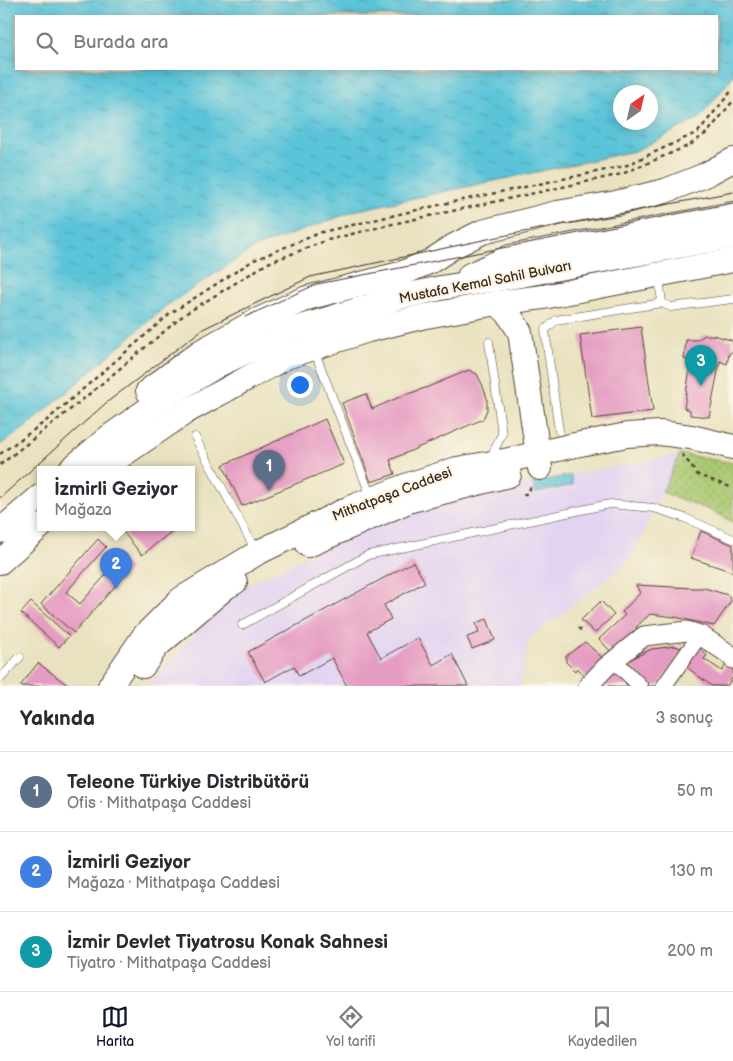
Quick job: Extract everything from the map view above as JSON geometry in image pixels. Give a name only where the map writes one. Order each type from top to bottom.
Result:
[{"type":"main road","points":[[109,437],[144,394],[200,352],[256,321],[307,298],[403,273],[431,261],[454,246],[482,232],[557,213],[616,203],[665,191],[703,176],[733,160]]},
{"type":"main road","points":[[441,288],[510,258],[733,214]]},
{"type":"main road","name":"Mustafa Kemal Sahil Bulvarı","points":[[75,466],[109,437],[168,395],[218,365],[292,330],[400,297],[441,288],[733,236]]},
{"type":"main road","name":"Mustafa Kemal Sahil Bulvarı","points":[[108,466],[187,411],[286,358],[313,348],[368,330],[421,318],[497,303],[543,297],[733,260]]},
{"type":"main road","points":[[520,332],[543,297]]},
{"type":"main road","points":[[497,303],[508,313],[520,332],[536,467]]},
{"type":"main road","name":"Mithatpaşa Caddesi","points":[[110,686],[144,636],[181,598],[257,552],[352,506],[457,469],[486,464],[536,467],[627,436],[660,433],[691,437],[733,447]]},
{"type":"main road","name":"Mithatpaşa Caddesi","points":[[129,686],[157,646],[226,586],[300,549],[408,501],[536,467],[613,451],[663,444],[691,444],[733,454]]},
{"type":"main road","points":[[0,531],[37,499]]},
{"type":"main road","points":[[0,562],[37,530]]},
{"type":"street","points":[[588,686],[614,660],[644,636],[687,631],[700,635],[729,654],[733,659]]},
{"type":"street","points":[[664,686],[700,635]]},
{"type":"street","points":[[614,660],[640,686]]},
{"type":"lane","points":[[659,275],[662,303]]},
{"type":"lane","points":[[559,431],[545,330],[556,320],[662,303],[671,307],[733,299]]},
{"type":"lane","points":[[486,464],[492,456],[502,434],[488,342]]},
{"type":"lane","points":[[313,348],[372,499]]},
{"type":"lane","points":[[195,437],[257,552]]},
{"type":"lane","points":[[242,625],[368,555],[610,504],[654,508],[685,518],[733,538]]},
{"type":"lane","points":[[0,679],[20,657]]},
{"type":"path","points":[[0,454],[46,421],[171,313],[254,260],[322,232],[443,204],[625,166],[698,132],[733,89]]},
{"type":"path","points":[[0,465],[81,401],[185,314],[268,263],[328,240],[622,174],[690,145],[708,132],[733,101]]},
{"type":"path","points":[[679,451],[698,474],[733,488]]},
{"type":"path","points":[[523,495],[530,490],[536,467]]},
{"type":"path","points":[[578,628],[582,632]]},
{"type":"shaded area","points":[[680,454],[630,561],[530,638],[519,686],[147,686],[232,593],[408,507],[533,483],[535,492],[573,485],[571,475]]},
{"type":"green space","points":[[680,454],[733,463],[733,522],[712,511],[662,492]]},
{"type":"water","points":[[0,0],[733,0],[733,76],[700,118],[635,151],[358,210],[254,248],[166,306],[25,428],[0,445]]},
{"type":"water","points":[[571,475],[573,485],[535,493],[533,483]]},
{"type":"building","points":[[641,327],[653,411],[592,419],[580,335]]},
{"type":"building","points":[[705,335],[713,335],[731,340],[733,343],[733,351],[729,354],[727,364],[720,361],[709,417],[690,415],[690,410],[684,408],[691,361],[684,359],[686,340],[697,340]]},
{"type":"building","points":[[469,370],[477,374],[487,398],[487,410],[483,419],[390,460],[395,474],[371,482],[342,403],[366,394],[372,409]]},
{"type":"building","points":[[325,419],[344,464],[242,506],[223,465]]},
{"type":"building","points":[[122,531],[172,531],[142,555]]},
{"type":"building","points":[[701,531],[733,545],[733,572],[691,558]]},
{"type":"building","points":[[98,539],[106,547],[66,592],[80,604],[119,560],[130,569],[74,633],[41,604]]},
{"type":"building","points":[[413,562],[425,582],[384,605],[391,619],[367,632],[381,658],[418,638],[433,665],[452,654],[468,686],[347,686],[332,658],[299,676],[294,666],[265,682],[248,652]]},
{"type":"building","points":[[636,585],[704,588],[728,595],[731,601],[714,626],[675,617],[650,614],[636,627],[638,630],[612,653],[599,639],[625,615],[622,612],[640,593]]},
{"type":"building","points":[[601,601],[614,615],[595,633],[581,620]]},
{"type":"building","points":[[31,602],[69,636],[59,647],[21,613]]},
{"type":"building","points":[[487,619],[495,640],[472,649],[467,637],[479,633],[476,623]]},
{"type":"building","points":[[585,642],[605,660],[588,678],[577,668],[575,671],[566,662],[566,656]]},
{"type":"building","points":[[675,646],[684,649],[658,686],[649,686],[627,661],[652,649]]},
{"type":"building","points":[[700,649],[707,655],[704,659],[722,671],[726,665],[733,670],[733,677],[727,686],[712,686],[685,666],[693,653]]},
{"type":"building","points":[[38,663],[69,686],[20,686]]},
{"type":"building","points":[[616,669],[628,679],[625,683],[629,686],[598,686]]},
{"type":"tram line","points":[[0,498],[106,403],[203,329],[310,277],[497,237],[733,192]]},
{"type":"tram line","points":[[245,317],[317,284],[733,203]]},
{"type":"place","name":"İzmir Devlet Tiyatrosu Konak Sahnesi","points":[[701,386]]},
{"type":"place","name":"Teleone Türkiye Distribütörü","points":[[269,491]]},
{"type":"place","name":"İzmirli Geziyor","points":[[116,589]]}]
